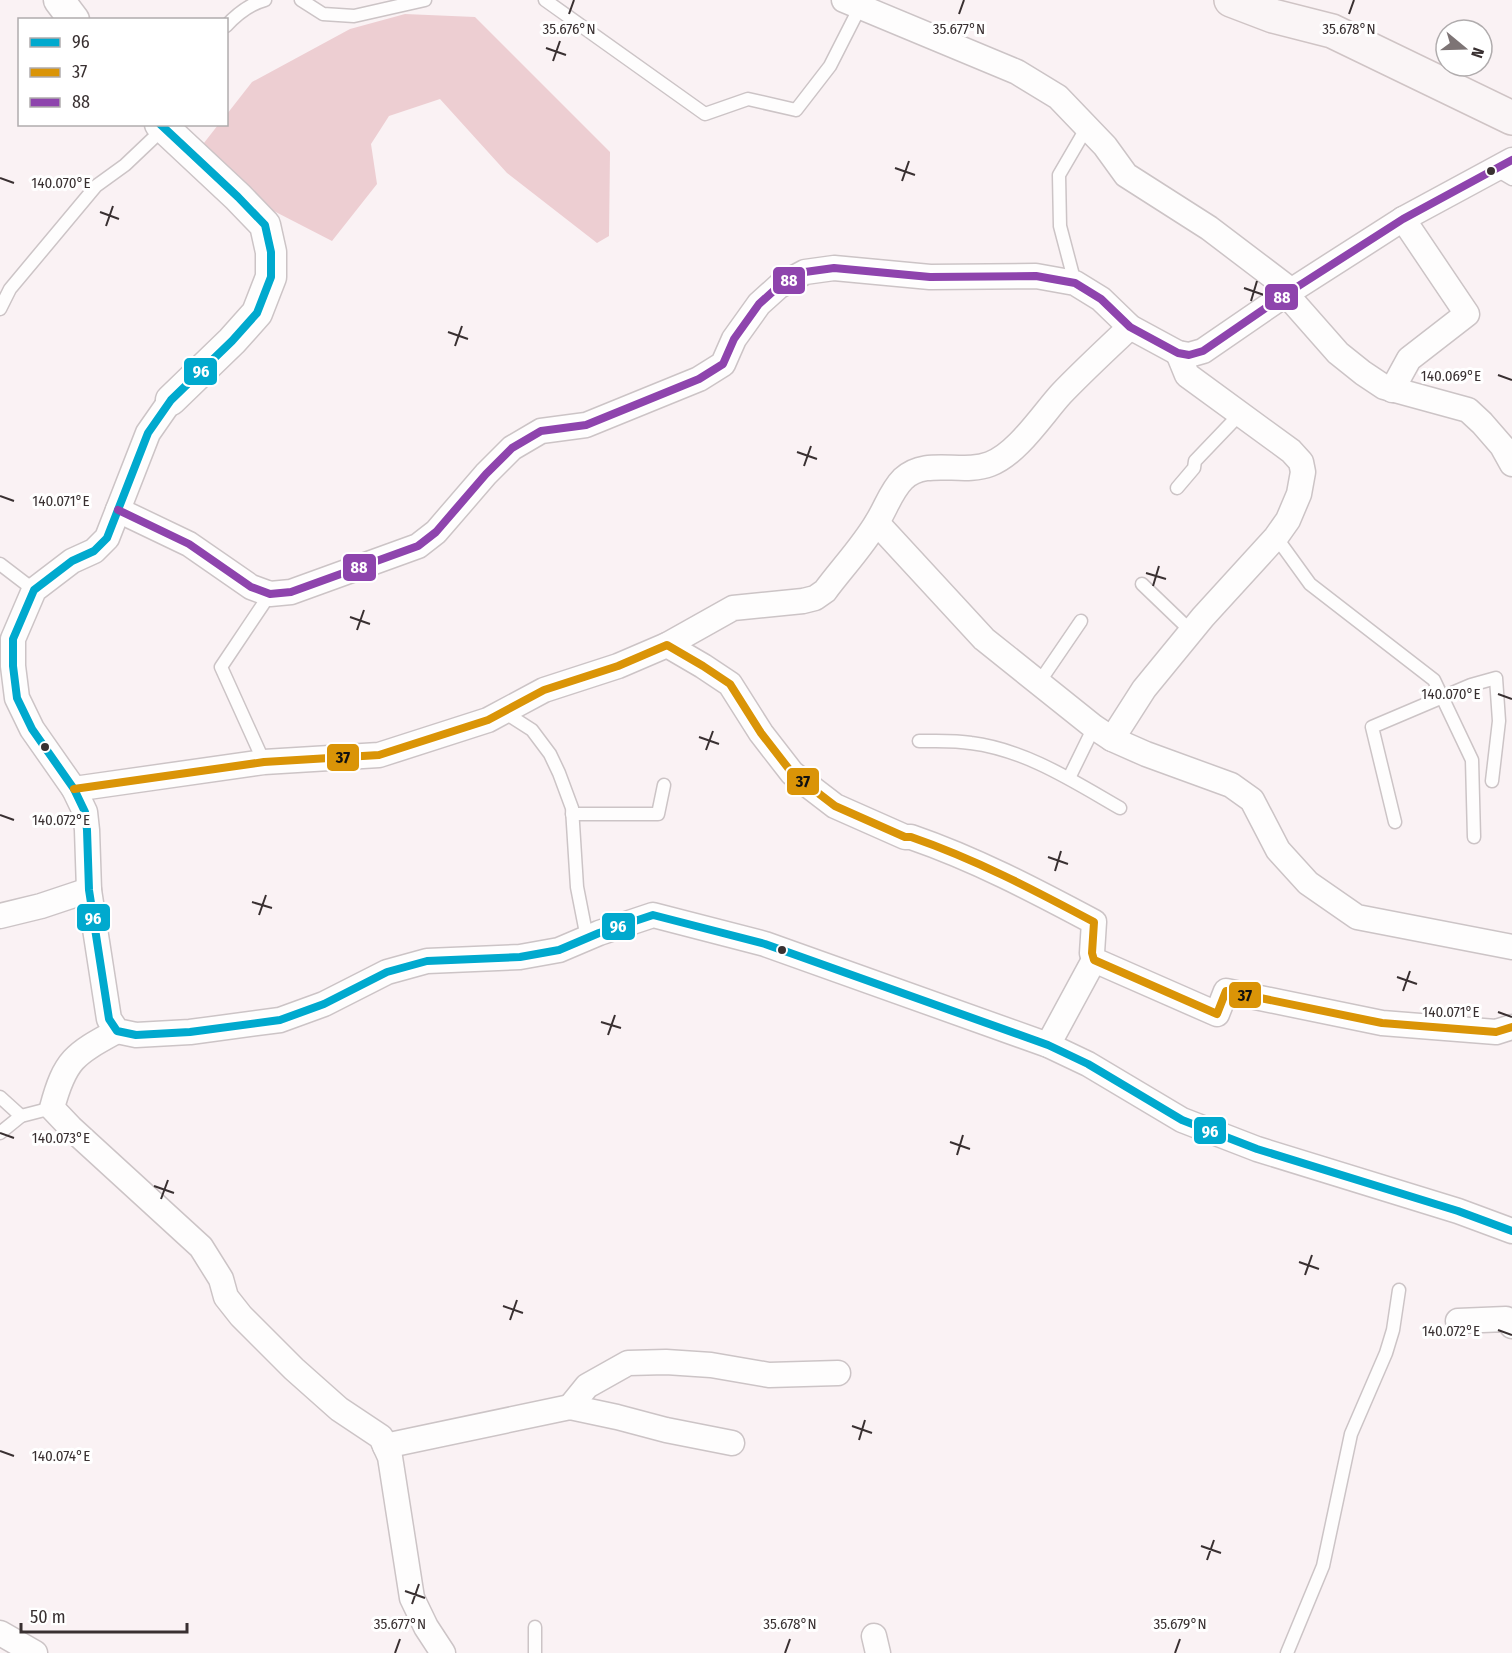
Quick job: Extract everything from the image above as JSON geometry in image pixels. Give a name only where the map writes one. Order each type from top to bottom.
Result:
[{"type":"main road","points":[[1231,0],[1273,16],[1332,31],[1512,118]]},
{"type":"main road","points":[[1280,0],[1322,22],[1332,31]]},
{"type":"street","points":[[59,0],[72,18]]},
{"type":"street","points":[[852,4],[1017,72],[1058,98],[1105,146],[1126,175],[1209,228],[1289,292],[1338,353],[1384,387],[1468,410],[1502,446],[1512,464]]},
{"type":"street","points":[[117,1031],[109,1018],[88,890],[85,812],[74,789],[32,729],[16,698],[7,638],[34,590],[72,561],[94,551],[107,538],[148,433],[171,400],[232,341],[257,313],[271,277],[271,252],[265,225],[162,126]]},
{"type":"street","points":[[118,510],[189,544],[251,586],[270,594],[291,592],[418,546],[436,532],[486,474],[512,448],[541,431],[586,425],[712,372],[723,364],[734,339],[759,304],[779,286],[805,272],[834,268],[930,277],[1036,276],[1075,283],[1101,299],[1130,327],[1178,353],[1190,355],[1203,351],[1289,292],[1403,219],[1506,169]]},
{"type":"street","points":[[1392,390],[1409,360],[1467,314],[1403,219]]},
{"type":"street","points":[[74,789],[264,762],[379,755],[488,720],[544,690],[618,666],[667,645],[733,608],[815,598],[825,591],[877,523],[890,496],[903,479],[920,468],[964,468],[990,465],[1001,458],[1014,448],[1061,394],[1130,327]]},
{"type":"street","points":[[1103,733],[1276,537],[1288,520],[1299,494],[1303,472],[1300,462],[1291,451],[1187,375],[1178,353]]},
{"type":"street","points":[[877,523],[984,639],[1038,684],[1103,733],[1198,774],[1231,785],[1252,801],[1278,850],[1308,883],[1357,917],[1512,947]]},
{"type":"street","points":[[667,645],[730,684],[761,733],[792,773],[835,806],[905,837],[953,851],[1013,878],[1094,921],[1092,953],[1094,960],[1048,1045]]},
{"type":"street","points":[[0,916],[41,906],[88,890]]},
{"type":"street","points":[[443,1653],[426,1628],[412,1598],[390,1458],[381,1437],[339,1409],[256,1331],[226,1298],[221,1279],[201,1247],[52,1108],[57,1089],[67,1068],[81,1051],[117,1031],[136,1035],[168,1033],[280,1020],[324,1004],[387,972],[427,961],[520,957],[559,950],[653,915],[765,944],[1048,1045],[1088,1064],[1182,1120],[1257,1149],[1458,1211],[1512,1231]]},
{"type":"street","points":[[1094,960],[1216,1014],[1226,991],[1382,1023],[1496,1032],[1512,1027]]},
{"type":"street","points":[[1458,1321],[1506,1319],[1512,1326]]},
{"type":"street","points":[[570,1407],[587,1386],[628,1363],[666,1362],[711,1365],[769,1375],[838,1373]]},
{"type":"street","points":[[385,1446],[570,1407],[732,1443]]},
{"type":"street","points":[[0,1634],[35,1653]]},
{"type":"lane","points":[[228,24],[256,2],[265,0]]},
{"type":"lane","points":[[301,0],[323,14],[354,16],[425,0]]},
{"type":"lane","points":[[545,0],[705,114],[748,99],[796,110],[830,66],[852,4]]},
{"type":"lane","points":[[0,309],[10,289],[96,186],[125,165],[162,126]]},
{"type":"lane","points":[[1075,283],[1060,226],[1059,175],[1087,127]]},
{"type":"lane","points":[[1177,488],[1194,468],[1195,461],[1239,415]]},
{"type":"lane","points":[[1276,537],[1310,584],[1434,680],[1472,760],[1474,837]]},
{"type":"lane","points":[[0,564],[34,590]]},
{"type":"lane","points":[[1142,584],[1192,632]]},
{"type":"lane","points":[[264,762],[221,667],[270,594]]},
{"type":"lane","points":[[1038,684],[1081,621]]},
{"type":"lane","points":[[1395,822],[1372,727],[1471,685],[1496,678],[1499,721],[1492,781]]},
{"type":"lane","points":[[504,712],[532,730],[550,754],[559,773],[572,814],[577,887],[587,938]]},
{"type":"lane","points":[[1069,778],[1103,733]]},
{"type":"lane","points":[[919,741],[971,743],[1018,754],[1069,778],[1120,808]]},
{"type":"lane","points":[[572,814],[658,814],[664,785]]},
{"type":"lane","points":[[0,1097],[21,1116]]},
{"type":"lane","points":[[0,1133],[21,1116],[52,1108]]},
{"type":"lane","points":[[1287,1653],[1323,1566],[1351,1434],[1386,1353],[1393,1330],[1399,1290]]},
{"type":"lane","points":[[535,1627],[535,1653]]},
{"type":"shaded area","points":[[405,14],[475,17],[610,152],[609,236],[597,243],[507,173],[440,99],[389,116],[371,144],[377,184],[332,241],[266,207],[200,148],[217,126],[228,126],[228,113],[252,82],[350,29]]},
{"type":"transit line","name":"96","points":[[162,126],[265,225],[271,252],[271,277],[257,313],[232,341],[171,400],[148,433],[107,538],[94,551],[72,561],[34,590],[13,639],[13,666],[17,698],[32,729],[74,789],[85,812],[89,890],[109,1019],[117,1031],[136,1035],[190,1032],[280,1020],[324,1004],[387,972],[427,961],[520,957],[559,950],[599,933],[653,915],[765,944],[1048,1045],[1088,1064],[1182,1120],[1257,1149],[1458,1211],[1512,1231]]},
{"type":"transit line","name":"88","points":[[118,510],[189,544],[251,587],[270,594],[291,592],[418,546],[436,532],[486,474],[512,448],[541,431],[586,425],[699,379],[723,364],[734,339],[759,304],[779,286],[805,272],[834,268],[930,277],[1036,276],[1075,283],[1101,299],[1130,327],[1178,353],[1189,355],[1203,351],[1286,294],[1403,219],[1512,160]]},
{"type":"transit line","name":"37","points":[[74,789],[264,762],[379,755],[488,720],[544,690],[618,666],[667,645],[730,684],[761,733],[792,773],[835,806],[905,837],[911,837],[981,865],[1094,922],[1092,953],[1094,960],[1217,1014],[1226,991],[1382,1023],[1496,1032],[1512,1027]]}]
